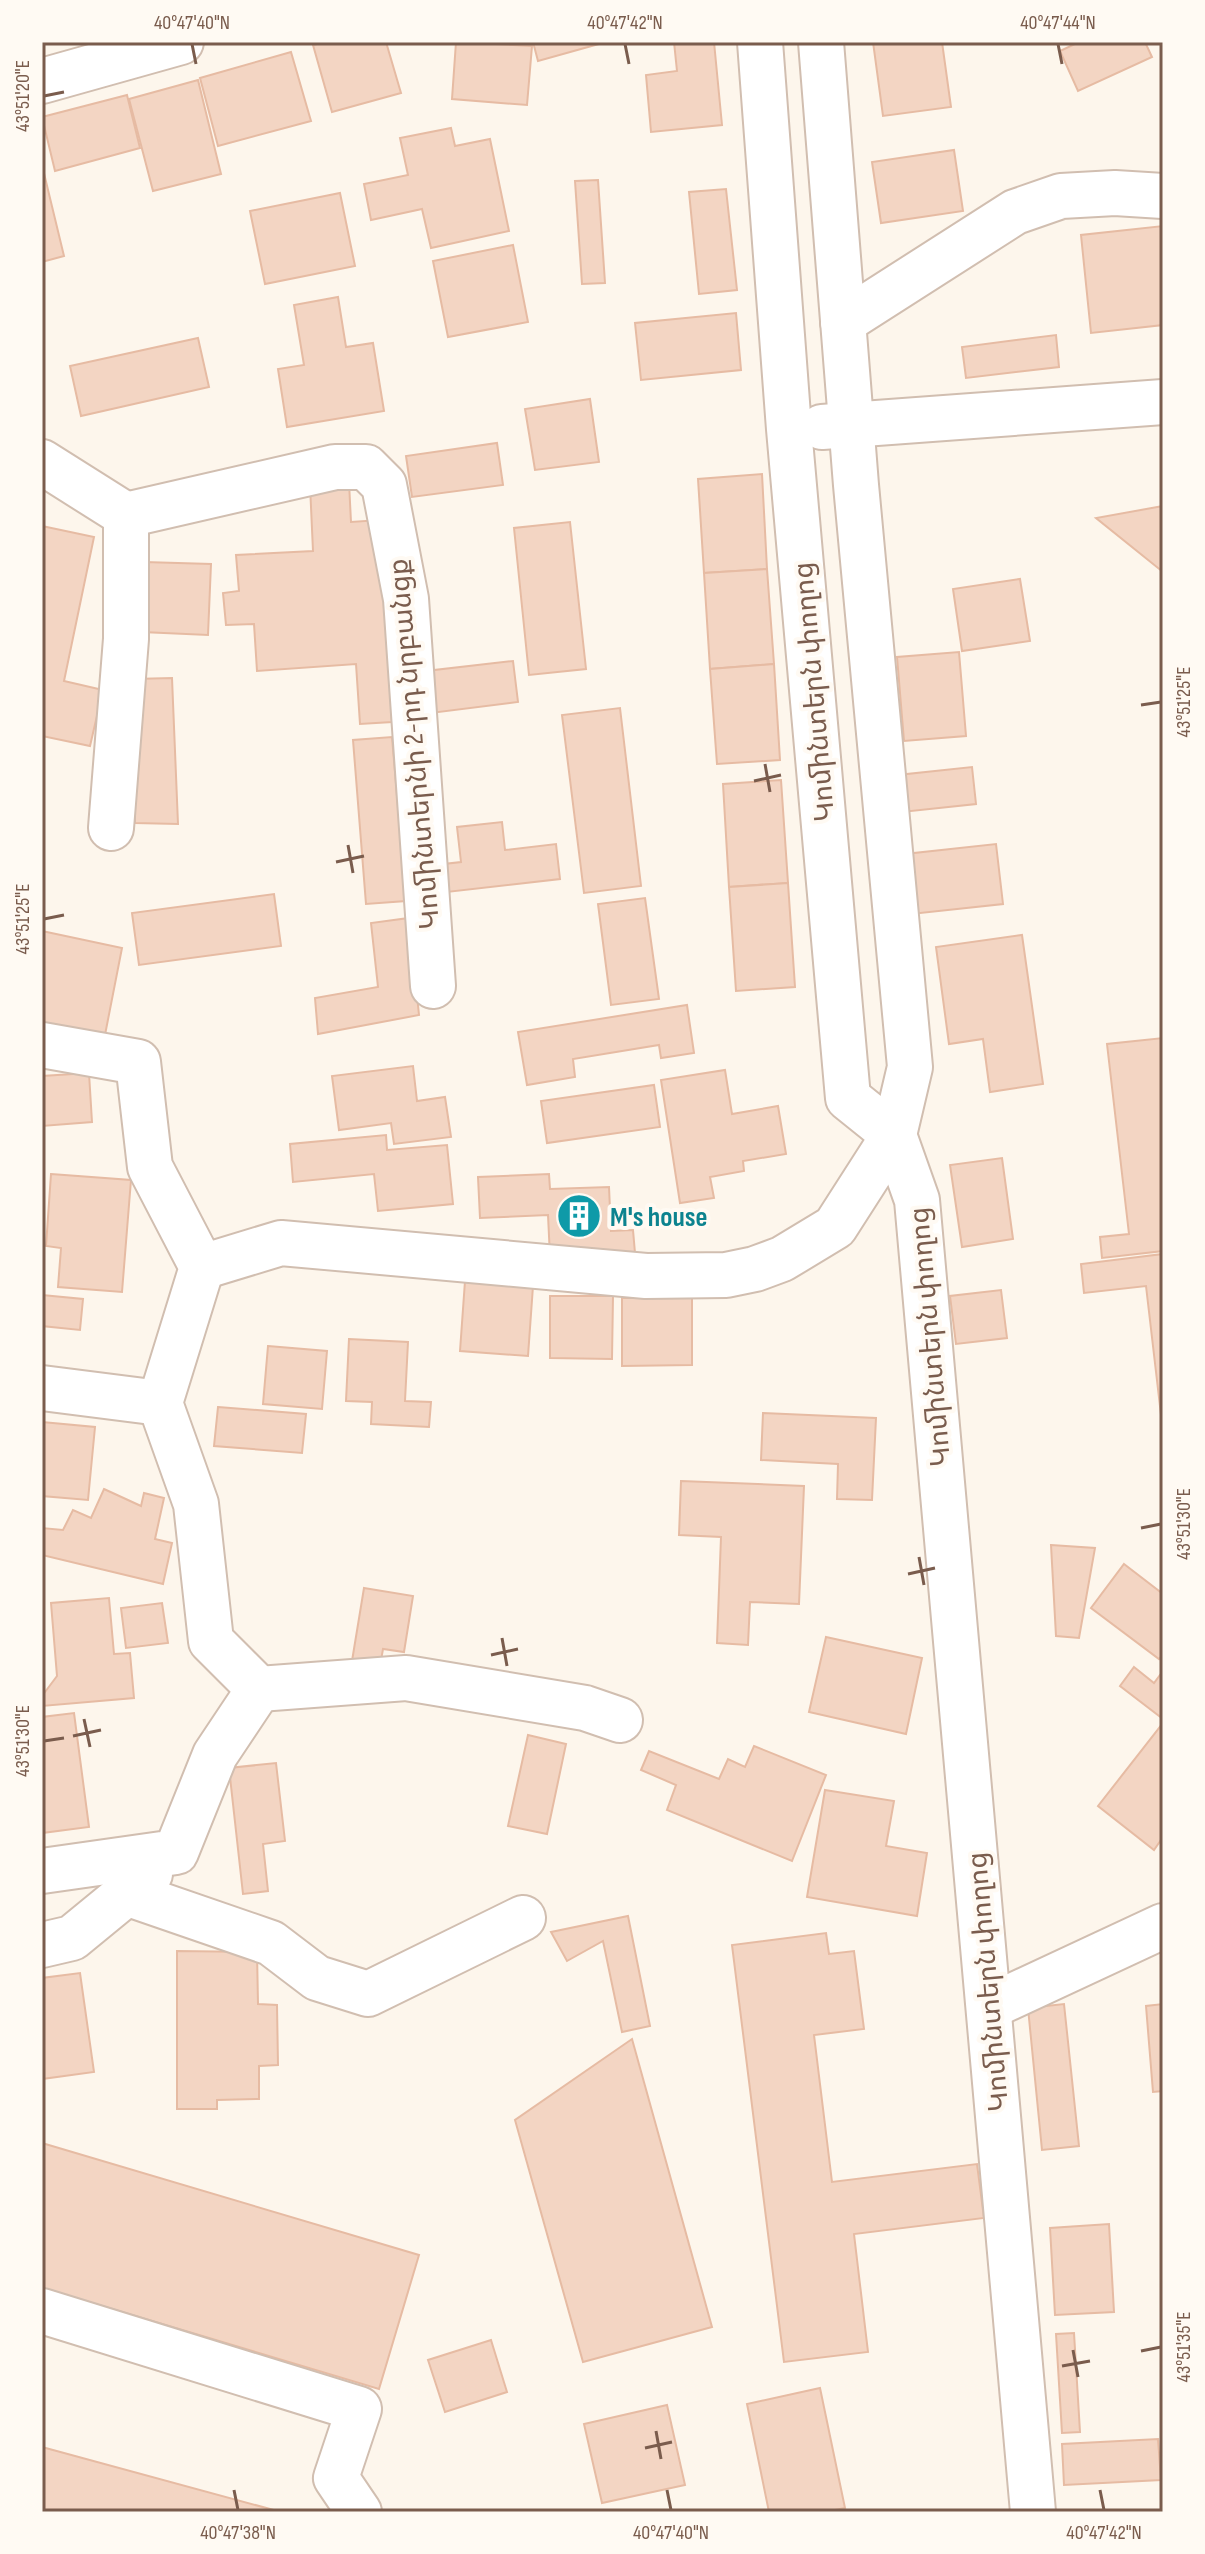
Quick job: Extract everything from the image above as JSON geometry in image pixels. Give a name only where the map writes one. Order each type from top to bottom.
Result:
[{"type":"street","points":[[42,81],[181,42]]},
{"type":"street","name":"Կոմինտերն փողոց","points":[[760,42],[789,429],[848,1098],[894,1135],[917,1200],[1033,2512]]},
{"type":"street","points":[[202,1267],[281,1243],[646,1276],[726,1275],[782,1259],[835,1227],[894,1135],[910,1067],[851,425],[821,42]]},
{"type":"street","points":[[843,322],[1015,212],[1061,196],[1115,193],[1163,196]]},
{"type":"street","points":[[789,429],[1163,402]]},
{"type":"street","points":[[42,462],[126,515],[126,639],[111,828]]},
{"type":"street","name":"Կոմինտերնի 2-րդ նրբանցք","points":[[126,515],[335,467],[366,467],[384,485],[406,599],[433,986]]},
{"type":"street","points":[[42,1045],[138,1062],[150,1167],[202,1267],[160,1403],[196,1504],[211,1641],[259,1689],[406,1678],[585,1708],[620,1720]]},
{"type":"street","points":[[42,1388],[160,1403]]},
{"type":"street","points":[[42,1945],[72,1938],[176,1852],[215,1755],[259,1689]]},
{"type":"street","points":[[42,1871],[176,1852]]},
{"type":"street","points":[[126,1893],[271,1943],[317,1978],[368,1994],[523,1918]]},
{"type":"street","points":[[989,2007],[1163,1926]]},
{"type":"street","points":[[42,2311],[359,2409],[336,2478],[359,2512]]},
{"type":"building","points":[[326,42],[386,42],[401,93],[332,112],[313,45]]},
{"type":"building","points":[[456,42],[532,46],[527,105],[452,99]]},
{"type":"building","points":[[533,42],[606,42],[538,61]]},
{"type":"building","points":[[674,42],[714,42],[722,125],[651,132],[646,75],[677,71]]},
{"type":"building","points":[[873,42],[942,42],[951,107],[883,116]]},
{"type":"building","points":[[1079,42],[1145,42],[1152,57],[1078,91],[1060,51]]},
{"type":"building","points":[[291,52],[311,121],[218,146],[200,78]]},
{"type":"building","points":[[198,80],[221,174],[153,191],[129,99]]},
{"type":"building","points":[[127,95],[140,148],[55,171],[42,117]]},
{"type":"building","points":[[451,128],[455,146],[490,139],[509,231],[431,248],[422,209],[371,220],[364,184],[408,175],[400,138]]},
{"type":"building","points":[[954,150],[963,211],[881,223],[872,162]]},
{"type":"building","points":[[42,165],[64,256],[42,262]]},
{"type":"building","points":[[598,180],[605,283],[582,284],[575,181]]},
{"type":"building","points":[[726,189],[737,290],[699,294],[689,192]]},
{"type":"building","points":[[340,193],[355,266],[265,284],[250,211]]},
{"type":"building","points":[[1163,226],[1163,325],[1091,333],[1081,235]]},
{"type":"building","points":[[513,245],[528,322],[448,337],[433,261]]},
{"type":"building","points":[[338,297],[346,347],[373,343],[384,411],[287,427],[278,369],[304,365],[294,305]]},
{"type":"building","points":[[736,313],[741,370],[641,380],[635,323]]},
{"type":"building","points":[[1056,335],[1059,367],[966,378],[962,347]]},
{"type":"building","points":[[198,338],[209,387],[81,416],[70,366]]},
{"type":"building","points":[[590,399],[599,462],[535,470],[525,409]]},
{"type":"building","points":[[497,443],[503,485],[412,497],[406,456]]},
{"type":"building","points":[[762,474],[767,569],[704,573],[698,479]]},
{"type":"building","points":[[349,482],[351,522],[380,520],[392,722],[360,724],[356,664],[257,671],[254,624],[226,625],[223,593],[239,591],[236,555],[313,551],[310,485]]},
{"type":"building","points":[[1163,506],[1163,572],[1096,518]]},
{"type":"building","points":[[570,522],[586,669],[529,675],[514,528]]},
{"type":"building","points":[[42,526],[94,537],[64,681],[103,690],[90,746],[42,736]]},
{"type":"building","points":[[144,562],[211,564],[208,635],[142,632]]},
{"type":"building","points":[[767,569],[774,664],[710,669],[704,573]]},
{"type":"building","points":[[1020,579],[1030,641],[962,651],[953,589]]},
{"type":"building","points":[[959,652],[966,736],[904,741],[897,657]]},
{"type":"building","points":[[513,661],[518,702],[431,713],[426,671]]},
{"type":"building","points":[[774,664],[780,760],[717,764],[710,669]]},
{"type":"building","points":[[172,678],[178,824],[135,823],[133,679]]},
{"type":"building","points":[[620,708],[641,886],[584,893],[562,715]]},
{"type":"building","points":[[392,737],[406,901],[366,904],[353,740]]},
{"type":"building","points":[[972,767],[976,804],[902,812],[898,775]]},
{"type":"building","points":[[781,780],[788,883],[729,887],[723,784]]},
{"type":"building","points":[[502,822],[505,850],[556,844],[560,879],[447,892],[444,864],[461,862],[457,827]]},
{"type":"building","points":[[996,844],[1003,904],[902,915],[896,855]]},
{"type":"building","points":[[788,883],[795,987],[736,991],[729,887]]},
{"type":"building","points":[[274,894],[281,946],[139,965],[132,913]]},
{"type":"building","points":[[645,898],[659,999],[611,1005],[598,904]]},
{"type":"building","points":[[409,918],[419,1015],[318,1034],[315,998],[378,987],[371,923]]},
{"type":"building","points":[[42,931],[122,948],[104,1040],[42,1027]]},
{"type":"building","points":[[1022,935],[1043,1084],[990,1092],[983,1039],[949,1044],[936,947]]},
{"type":"building","points":[[687,1005],[694,1053],[661,1058],[659,1045],[573,1059],[575,1077],[527,1085],[518,1032]]},
{"type":"building","points":[[1163,1038],[1163,1251],[1102,1258],[1100,1237],[1129,1234],[1107,1044]]},
{"type":"building","points":[[413,1066],[417,1101],[445,1097],[451,1137],[394,1144],[391,1123],[339,1130],[332,1076]]},
{"type":"building","points":[[725,1070],[732,1114],[778,1106],[786,1154],[743,1161],[744,1171],[710,1177],[714,1198],[680,1203],[661,1080]]},
{"type":"building","points":[[89,1073],[92,1122],[42,1126],[42,1076]]},
{"type":"building","points":[[654,1085],[660,1127],[547,1143],[541,1101]]},
{"type":"building","points":[[386,1135],[387,1150],[447,1145],[453,1204],[378,1211],[374,1174],[293,1182],[290,1144]]},
{"type":"building","points":[[1002,1158],[1013,1239],[962,1247],[950,1165]]},
{"type":"building","points":[[51,1174],[131,1180],[122,1292],[58,1287],[61,1248],[46,1246]]},
{"type":"building","name":"M's house","points":[[549,1174],[550,1189],[609,1187],[611,1231],[633,1230],[635,1253],[550,1257],[548,1215],[480,1218],[478,1177]]},
{"type":"building","points":[[1163,1254],[1163,1432],[1146,1286],[1084,1293],[1081,1264]]},
{"type":"building","points":[[465,1281],[533,1286],[528,1356],[460,1351]]},
{"type":"building","points":[[1001,1290],[1007,1338],[956,1344],[950,1296]]},
{"type":"building","points":[[42,1295],[83,1299],[80,1330],[42,1326]]},
{"type":"building","points":[[550,1296],[613,1296],[612,1359],[550,1358]]},
{"type":"building","points":[[622,1298],[692,1298],[692,1365],[622,1366]]},
{"type":"building","points":[[349,1339],[408,1342],[405,1401],[431,1402],[429,1427],[371,1424],[372,1402],[346,1401]]},
{"type":"building","points":[[268,1346],[327,1351],[322,1409],[263,1404]]},
{"type":"building","points":[[218,1407],[306,1414],[302,1453],[214,1446]]},
{"type":"building","points":[[763,1413],[876,1418],[872,1500],[837,1499],[838,1464],[761,1460]]},
{"type":"building","points":[[42,1422],[95,1427],[88,1500],[42,1496]]},
{"type":"building","points":[[681,1481],[804,1486],[799,1604],[750,1602],[748,1645],[717,1643],[721,1537],[679,1535]]},
{"type":"building","points":[[104,1489],[141,1506],[144,1493],[164,1498],[155,1539],[172,1543],[163,1584],[42,1555],[42,1528],[63,1530],[73,1510],[91,1518]]},
{"type":"building","points":[[1051,1545],[1095,1548],[1079,1638],[1056,1636]]},
{"type":"building","points":[[1124,1564],[1163,1594],[1163,1654],[1159,1659],[1091,1608]]},
{"type":"building","points":[[364,1588],[413,1596],[404,1652],[383,1649],[380,1666],[352,1661]]},
{"type":"building","points":[[109,1598],[114,1654],[130,1653],[134,1698],[42,1706],[42,1696],[57,1676],[51,1603]]},
{"type":"building","points":[[162,1603],[168,1643],[126,1648],[121,1608]]},
{"type":"building","points":[[826,1637],[922,1658],[906,1734],[809,1712]]},
{"type":"building","points":[[1134,1667],[1154,1683],[1163,1671],[1163,1719],[1120,1686]]},
{"type":"building","points":[[74,1713],[89,1827],[42,1833],[42,1717]]},
{"type":"building","points":[[1163,1723],[1163,1837],[1154,1850],[1098,1806]]},
{"type":"building","points":[[528,1735],[566,1744],[547,1834],[508,1826]]},
{"type":"building","points":[[754,1746],[826,1775],[792,1861],[667,1810],[676,1785],[641,1770],[649,1751],[719,1779],[728,1759],[745,1767]]},
{"type":"building","points":[[276,1763],[285,1841],[263,1844],[268,1891],[243,1894],[229,1768]]},
{"type":"building","points":[[825,1790],[894,1801],[886,1846],[927,1853],[917,1916],[807,1897]]},
{"type":"building","points":[[628,1916],[650,2026],[622,2032],[603,1941],[567,1961],[551,1932]]},
{"type":"building","points":[[826,1933],[829,1954],[854,1951],[864,2029],[814,2035],[832,2182],[977,2164],[984,2218],[854,2234],[868,2352],[784,2362],[732,1945]]},
{"type":"building","points":[[177,1951],[257,1952],[258,2004],[277,2005],[278,2065],[259,2066],[259,2099],[217,2100],[217,2109],[177,2109]]},
{"type":"building","points":[[80,1973],[94,2072],[42,2079],[42,1978]]},
{"type":"building","points":[[1064,2004],[1079,2146],[1042,2150],[1028,2008]]},
{"type":"building","points":[[1163,2004],[1163,2091],[1153,2092],[1146,2006]]},
{"type":"building","points":[[632,2039],[712,2327],[583,2362],[515,2120]]},
{"type":"building","points":[[42,2143],[419,2255],[379,2389],[42,2288]]},
{"type":"building","points":[[1109,2224],[1114,2312],[1055,2315],[1050,2228]]},
{"type":"building","points":[[1074,2333],[1080,2432],[1062,2433],[1056,2334]]},
{"type":"building","points":[[491,2340],[507,2392],[445,2412],[428,2360]]},
{"type":"building","points":[[820,2388],[845,2508],[825,2512],[769,2512],[747,2404]]},
{"type":"building","points":[[667,2405],[685,2485],[602,2503],[584,2424]]},
{"type":"building","points":[[1158,2439],[1161,2480],[1064,2485],[1062,2444]]},
{"type":"building","points":[[42,2447],[281,2512],[42,2512]]},
{"type":"place","name":"M's house","points":[[579,1216]]}]
